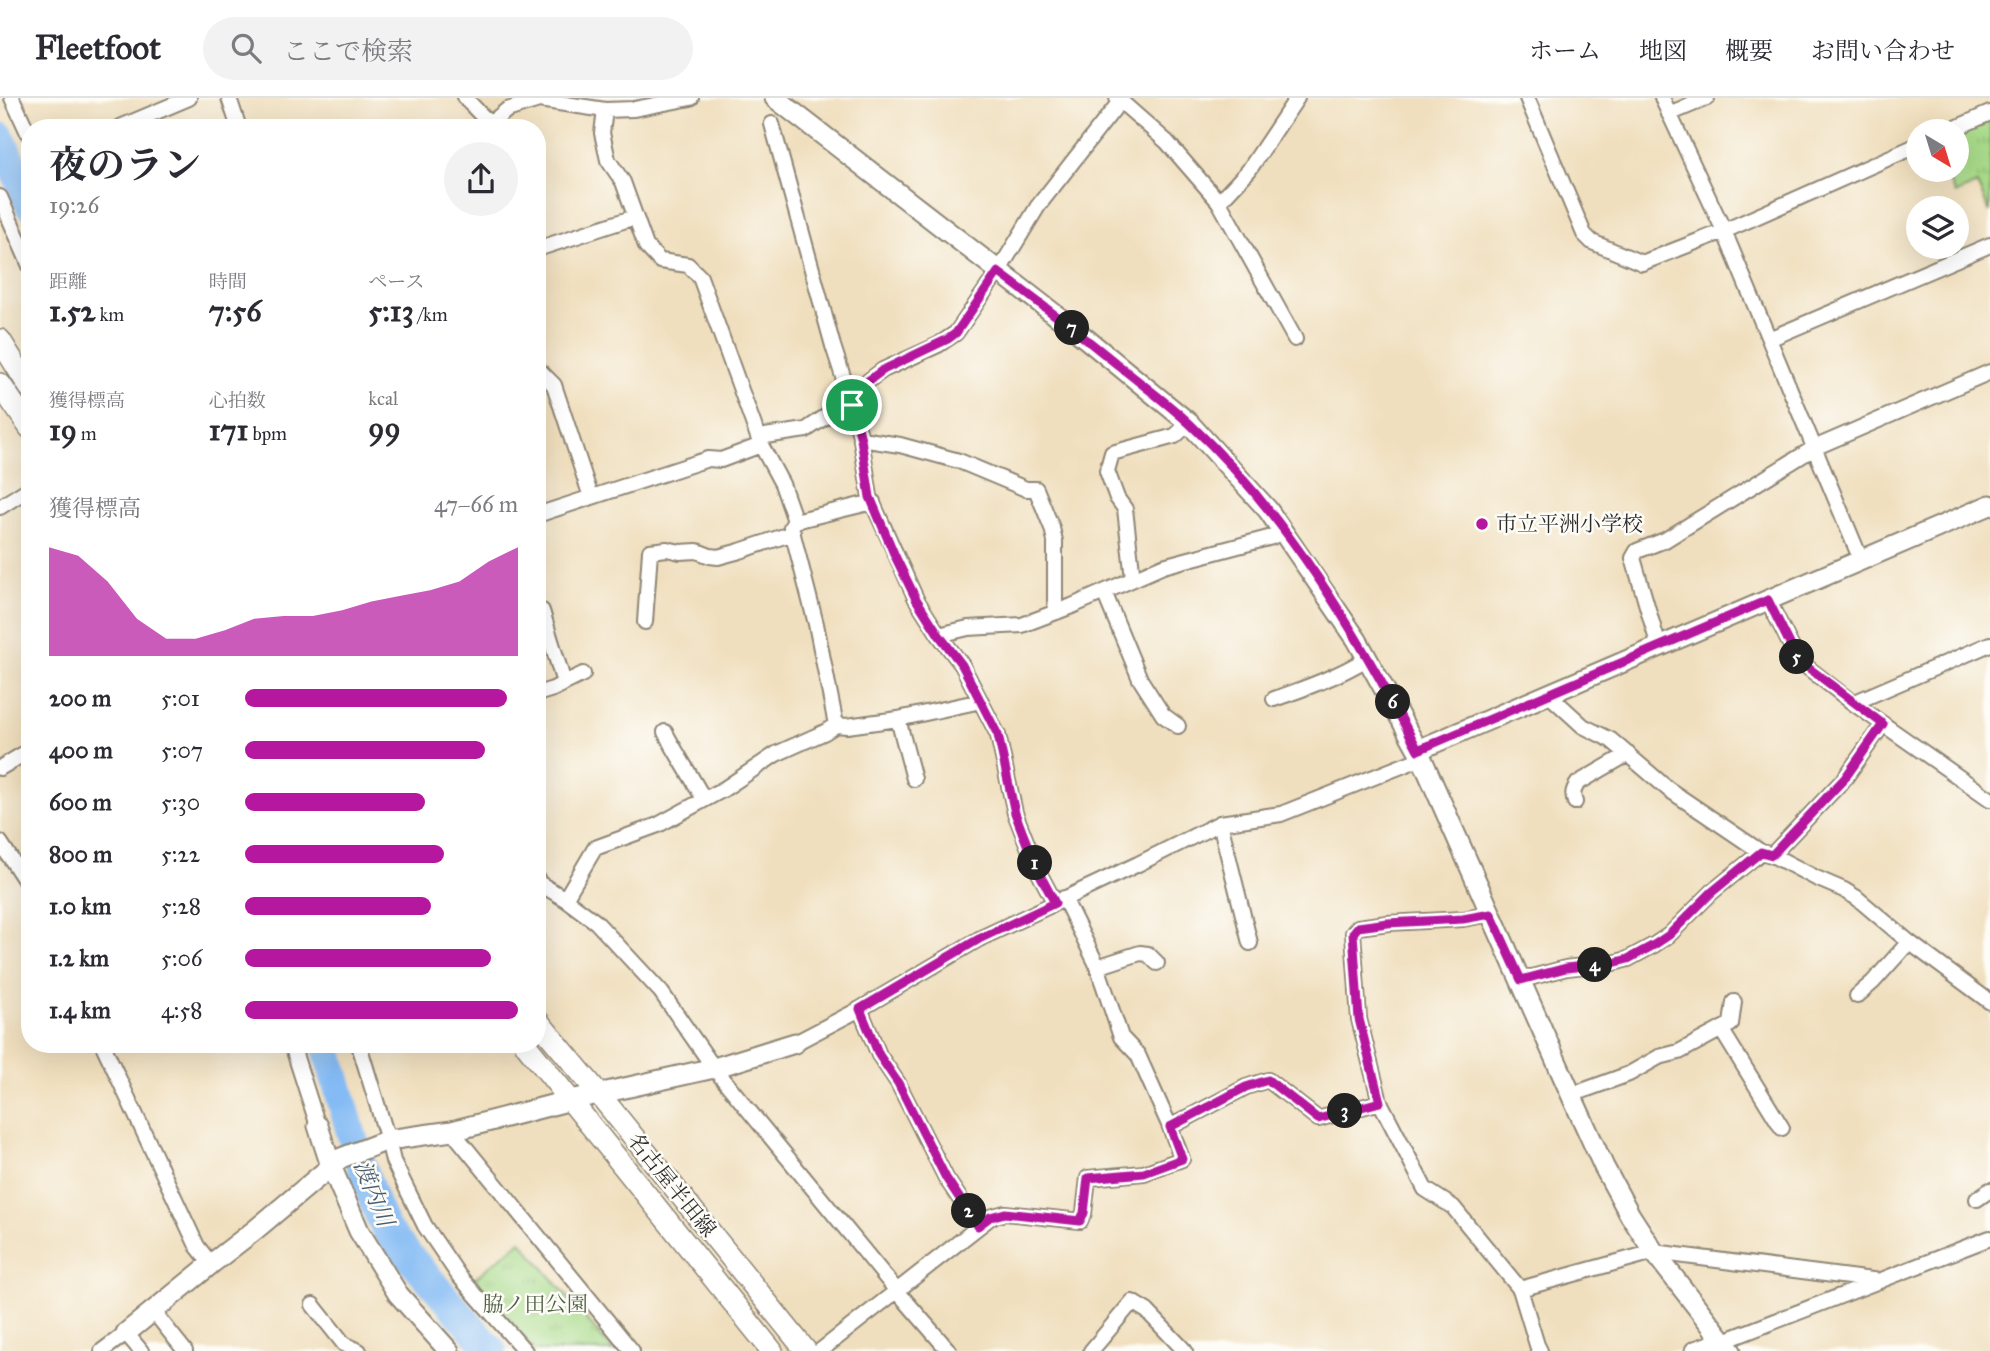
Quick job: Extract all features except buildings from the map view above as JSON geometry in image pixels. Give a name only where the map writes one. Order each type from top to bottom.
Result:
[{"type":"main road","points":[[0,340],[21,374]]},
{"type":"main road","points":[[0,384],[21,415]]},
{"type":"main road","name":"名古屋半田線","points":[[546,1031],[806,1351]]},
{"type":"main road","name":"名古屋半田線","points":[[533,1053],[772,1351]]},
{"type":"street","points":[[12,98],[22,119]]},
{"type":"street","points":[[140,119],[190,98]]},
{"type":"street","points":[[229,98],[236,119]]},
{"type":"street","points":[[465,98],[482,119]]},
{"type":"street","points":[[496,119],[507,110],[539,100],[605,110],[634,109],[691,98]]},
{"type":"street","points":[[775,98],[1079,333],[1189,423],[1283,530],[1368,658],[1420,754],[1571,1095],[1604,1167],[1630,1215],[1654,1252],[1728,1346]]},
{"type":"street","points":[[1219,202],[1249,170],[1297,98]]},
{"type":"street","points":[[1528,98],[1584,234],[1592,242],[1642,263],[1724,231],[1906,150]]},
{"type":"street","points":[[1662,98],[1724,231],[1861,560]]},
{"type":"street","points":[[1669,114],[1707,98]]},
{"type":"street","points":[[546,512],[708,459],[721,460],[760,441],[806,430],[850,400],[883,370],[948,339],[956,333],[998,272],[1038,206],[1119,99],[1167,142],[1219,202],[1295,339]]},
{"type":"street","points":[[605,110],[602,133],[608,160],[623,182],[646,246],[660,261],[688,265],[700,277],[760,441],[782,484],[816,624],[836,725]]},
{"type":"street","points":[[1969,122],[1990,113]]},
{"type":"street","points":[[772,124],[861,439],[870,497],[916,599],[962,665],[998,735],[1015,813],[1037,869],[1060,901],[1097,967],[1121,1037],[1138,1055],[1182,1159],[1144,1173],[1088,1178],[1084,1213],[1080,1221],[1005,1213],[990,1217],[820,1351]]},
{"type":"street","points":[[0,197],[21,245]]},
{"type":"street","points":[[546,246],[635,217]]},
{"type":"street","points":[[1769,339],[1990,245]]},
{"type":"street","points":[[1659,647],[1633,558],[1637,551],[1665,540],[1814,448],[1990,372]]},
{"type":"street","points":[[546,377],[554,385],[590,497]]},
{"type":"street","points":[[1133,579],[1125,509],[1117,498],[1107,471],[1112,453],[1175,436],[1189,423]]},
{"type":"street","points":[[861,439],[900,445],[959,461],[1026,489],[1036,489],[1055,541],[1057,612]]},
{"type":"street","points":[[0,507],[21,494]]},
{"type":"street","points":[[645,622],[650,551],[697,551],[718,556],[740,551],[794,527],[873,502]]},
{"type":"street","points":[[102,1351],[336,1162],[384,1142],[452,1131],[571,1100],[714,1068],[795,1043],[860,1009],[979,939],[1220,823],[1281,814],[1420,754],[1548,694],[1990,505]]},
{"type":"street","points":[[939,635],[968,628],[1022,625],[1163,566],[1272,537],[1283,530]]},
{"type":"street","points":[[1104,592],[1140,679],[1163,715],[1178,726]]},
{"type":"street","points":[[1768,600],[1798,660],[1853,703],[1990,799]]},
{"type":"street","points":[[546,624],[564,683]]},
{"type":"street","points":[[1853,703],[1990,645]]},
{"type":"street","points":[[1274,699],[1321,682],[1368,658]]},
{"type":"street","points":[[546,691],[583,674]]},
{"type":"street","points":[[1548,694],[1583,726],[1611,740],[1668,789],[1767,853],[1844,890],[1990,1002]]},
{"type":"street","points":[[565,899],[595,848],[658,825],[746,775],[776,754],[836,725],[898,719],[981,701]]},
{"type":"street","points":[[898,719],[914,779]]},
{"type":"street","points":[[1521,980],[1566,968],[1628,959],[1669,935],[1712,892],[1767,853],[1845,778],[1883,724]]},
{"type":"street","points":[[665,732],[704,800]]},
{"type":"street","points":[[1575,802],[1573,789],[1578,783],[1628,754]]},
{"type":"street","points":[[0,768],[21,755]]},
{"type":"street","points":[[1220,823],[1250,943]]},
{"type":"street","points":[[0,842],[21,874]]},
{"type":"street","points":[[546,887],[596,922],[661,992],[714,1068],[949,1351]]},
{"type":"street","points":[[1491,914],[1463,919],[1358,927],[1353,933],[1359,1019],[1380,1102],[1425,1189],[1453,1207],[1520,1289],[1535,1349]]},
{"type":"street","points":[[1857,996],[1909,942]]},
{"type":"street","points":[[1097,967],[1140,953],[1148,954],[1157,964]]},
{"type":"street","points":[[1571,1095],[1629,1074],[1659,1057],[1679,1052],[1731,1024],[1734,1002]]},
{"type":"street","points":[[860,1009],[879,1055],[898,1083],[946,1178],[978,1226]]},
{"type":"street","points":[[1721,1029],[1782,1128]]},
{"type":"street","points":[[107,1053],[197,1246],[211,1264]]},
{"type":"street","points":[[295,1053],[318,1126],[336,1162],[359,1231],[398,1294],[449,1351]]},
{"type":"street","points":[[361,1053],[384,1142],[425,1226],[459,1276],[524,1351]]},
{"type":"street","points":[[1170,1127],[1246,1087],[1268,1080],[1318,1119],[1380,1102]]},
{"type":"street","points":[[452,1131],[632,1351]]},
{"type":"street","points":[[1977,1199],[1990,1190]]},
{"type":"street","points":[[1695,1351],[1728,1346],[1880,1281],[1990,1238]]},
{"type":"street","points":[[1520,1289],[1654,1252],[1880,1281]]},
{"type":"street","points":[[1091,1351],[1132,1302],[1147,1311],[1185,1351]]},
{"type":"street","points":[[313,1305],[344,1344],[359,1351]]},
{"type":"street","points":[[153,1312],[185,1351]]},
{"type":"street","points":[[127,1333],[141,1351]]},
{"type":"green space","points":[[1990,119],[1990,212],[1977,184],[1955,194],[1950,182],[1969,182],[1969,128]]},
{"type":"green space","name":"脇ノ田公園","points":[[521,1241],[613,1351],[535,1351],[475,1278]]},
{"type":"waterway","name":"渡内川","points":[[0,137],[21,185]]},
{"type":"waterway","name":"渡内川","points":[[328,1053],[354,1143],[386,1230],[492,1351]]},
{"type":"place","name":"市立平洲小学校","points":[[1482,524]]},
{"type":"route","points":[[998,272],[1079,333],[1189,423],[1268,510],[1357,639],[1418,750],[1768,600],[1798,660],[1883,724],[1845,778],[1772,855],[1761,852],[1712,892],[1669,935],[1628,959],[1566,968],[1521,980],[1491,914],[1463,919],[1358,927],[1353,933],[1359,1019],[1380,1102],[1318,1119],[1268,1080],[1246,1087],[1170,1127],[1182,1159],[1144,1173],[1088,1178],[1084,1213],[1080,1221],[1005,1213],[990,1217],[978,1226],[946,1178],[898,1083],[879,1055],[860,1009],[979,939],[1055,903],[1037,869],[1015,813],[998,735],[962,665],[916,599],[870,497],[861,439],[852,405],[849,395],[883,370],[938,345],[956,333],[998,272]]}]
